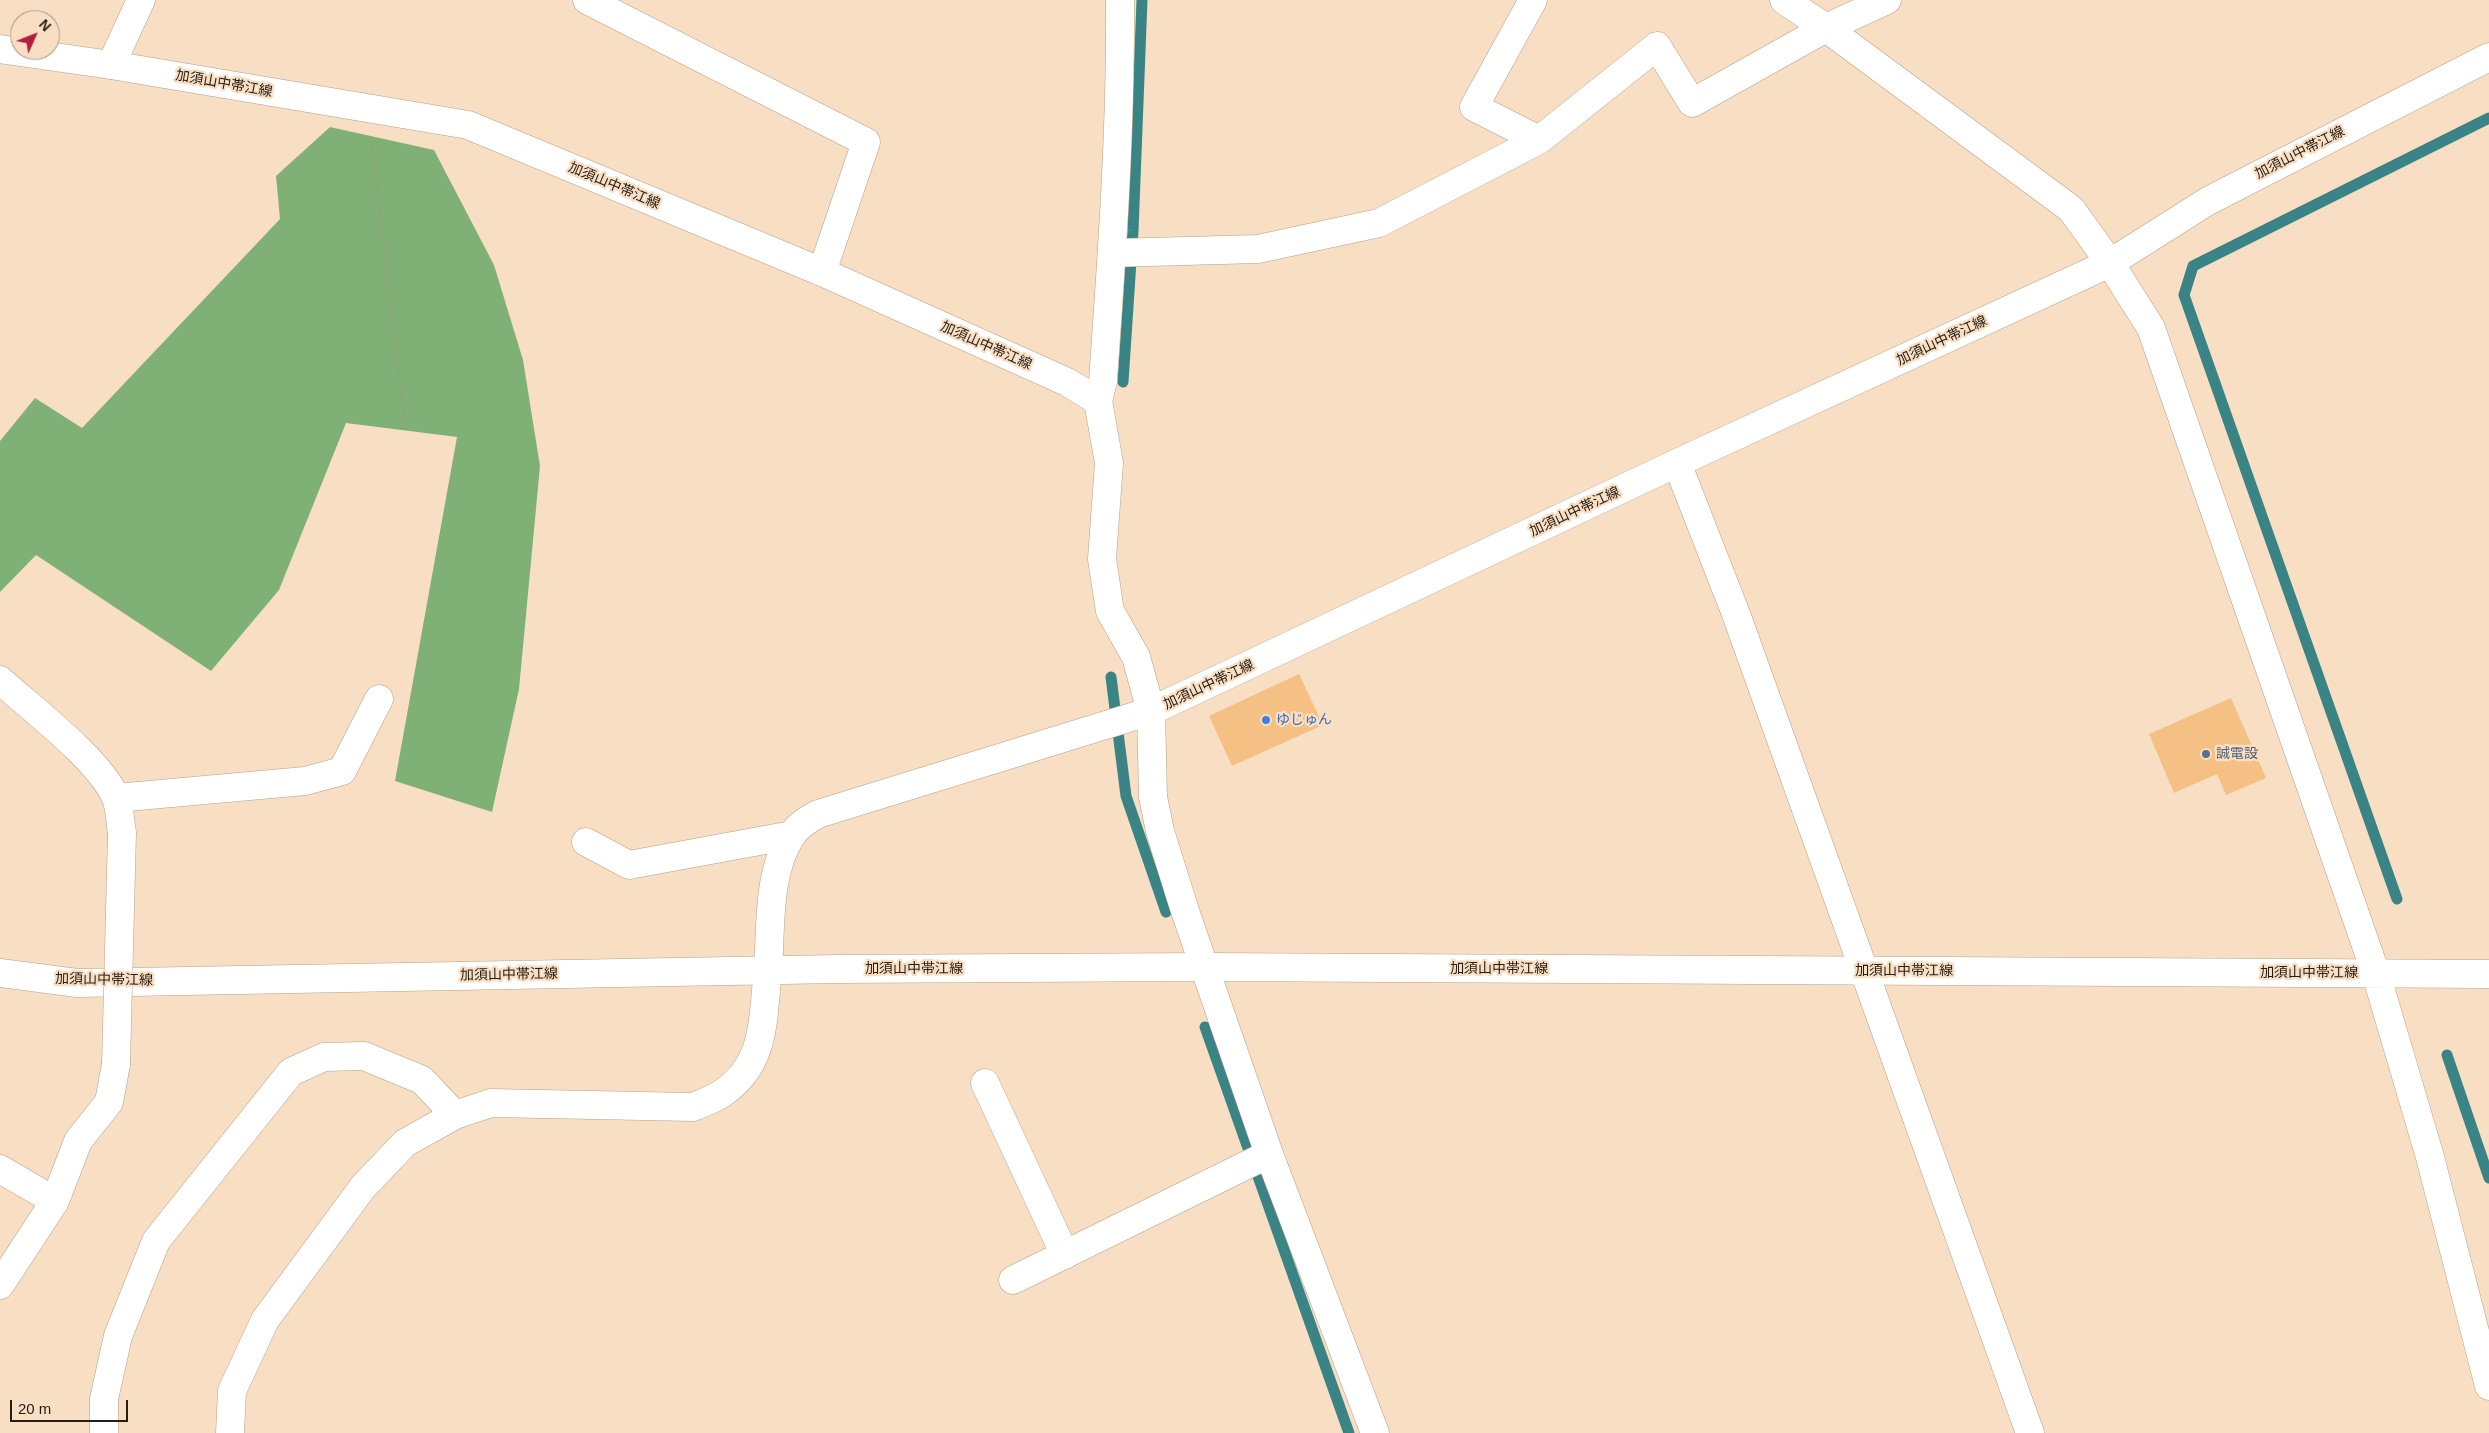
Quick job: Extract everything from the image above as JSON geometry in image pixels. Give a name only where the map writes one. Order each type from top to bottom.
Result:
[{"type":"street","points":[[111,65],[141,0]]},
{"type":"street","points":[[587,0],[866,142],[822,272]]},
{"type":"street","points":[[1098,401],[1126,252],[1120,90],[1120,0]]},
{"type":"street","points":[[1533,0],[1474,107],[1539,140]]},
{"type":"street","points":[[1784,0],[1826,28],[2071,209],[2110,263],[2151,328],[2376,974],[2430,1157],[2489,1386]]},
{"type":"street","points":[[1126,252],[1258,249],[1380,223],[1539,140],[1657,46],[1692,103],[1826,28],[1887,0]]},
{"type":"street","name":"加須山中帯江線","points":[[0,49],[111,65],[468,125],[822,272],[1067,382],[1098,401],[1109,464],[1102,559],[1110,611],[1136,657],[1130,717]]},
{"type":"street","name":"加須山中帯江線","points":[[1130,717],[2110,263],[2208,201],[2489,57]]},
{"type":"street","points":[[1677,464],[1736,614],[2030,1433]]},
{"type":"street","points":[[0,680],[72,744],[96,769],[116,798],[122,832],[116,1064],[109,1102],[78,1141],[55,1200],[0,1285]]},
{"type":"street","points":[[116,798],[305,781],[342,771],[379,699]]},
{"type":"street","points":[[230,1433],[232,1391],[265,1320],[363,1187],[404,1143],[456,1114],[491,1103],[693,1108],[721,1094],[745,1072],[759,1046],[768,971],[774,888],[780,860],[792,835],[804,822],[818,814],[1130,717],[1160,831],[1205,967],[1257,1160],[1375,1433]]},
{"type":"street","points":[[586,842],[629,865],[792,835]]},
{"type":"street","name":"加須山中帯江線","points":[[0,973],[76,983],[768,971],[1205,967],[2489,974]]},
{"type":"street","points":[[104,1433],[104,1399],[118,1336],[156,1241],[291,1072],[324,1057],[364,1056],[422,1080],[456,1114]]},
{"type":"street","points":[[985,1083],[1065,1255]]},
{"type":"street","points":[[1013,1280],[1257,1160]]},
{"type":"street","points":[[0,1169],[55,1200]]},
{"type":"path","points":[[368,109],[406,432]]},
{"type":"green space","points":[[330,127],[434,150],[494,265],[523,360],[540,466],[519,689],[492,812],[395,781],[457,437],[346,423],[279,590],[211,671],[36,555],[0,592],[0,441],[35,398],[82,428],[280,219],[276,176]]},
{"type":"building","name":"ゆじゅん","points":[[1299,674],[1323,725],[1232,766],[1209,716]]},
{"type":"building","name":"誠電設","points":[[2231,698],[2266,778],[2226,795],[2217,774],[2174,793],[2149,734]]},
{"type":"waterway","points":[[1123,382],[1133,231],[1142,0]]},
{"type":"waterway","points":[[2397,899],[2184,295],[2193,266],[2489,118]]},
{"type":"waterway","points":[[1111,677],[1126,796],[1166,912]]},
{"type":"waterway","points":[[1205,1027],[1349,1433]]},
{"type":"waterway","points":[[2447,1055],[2489,1178]]},
{"type":"place","name":"ゆじゅん","points":[[1266,720]]},
{"type":"place","name":"誠電設","points":[[2206,754]]}]
